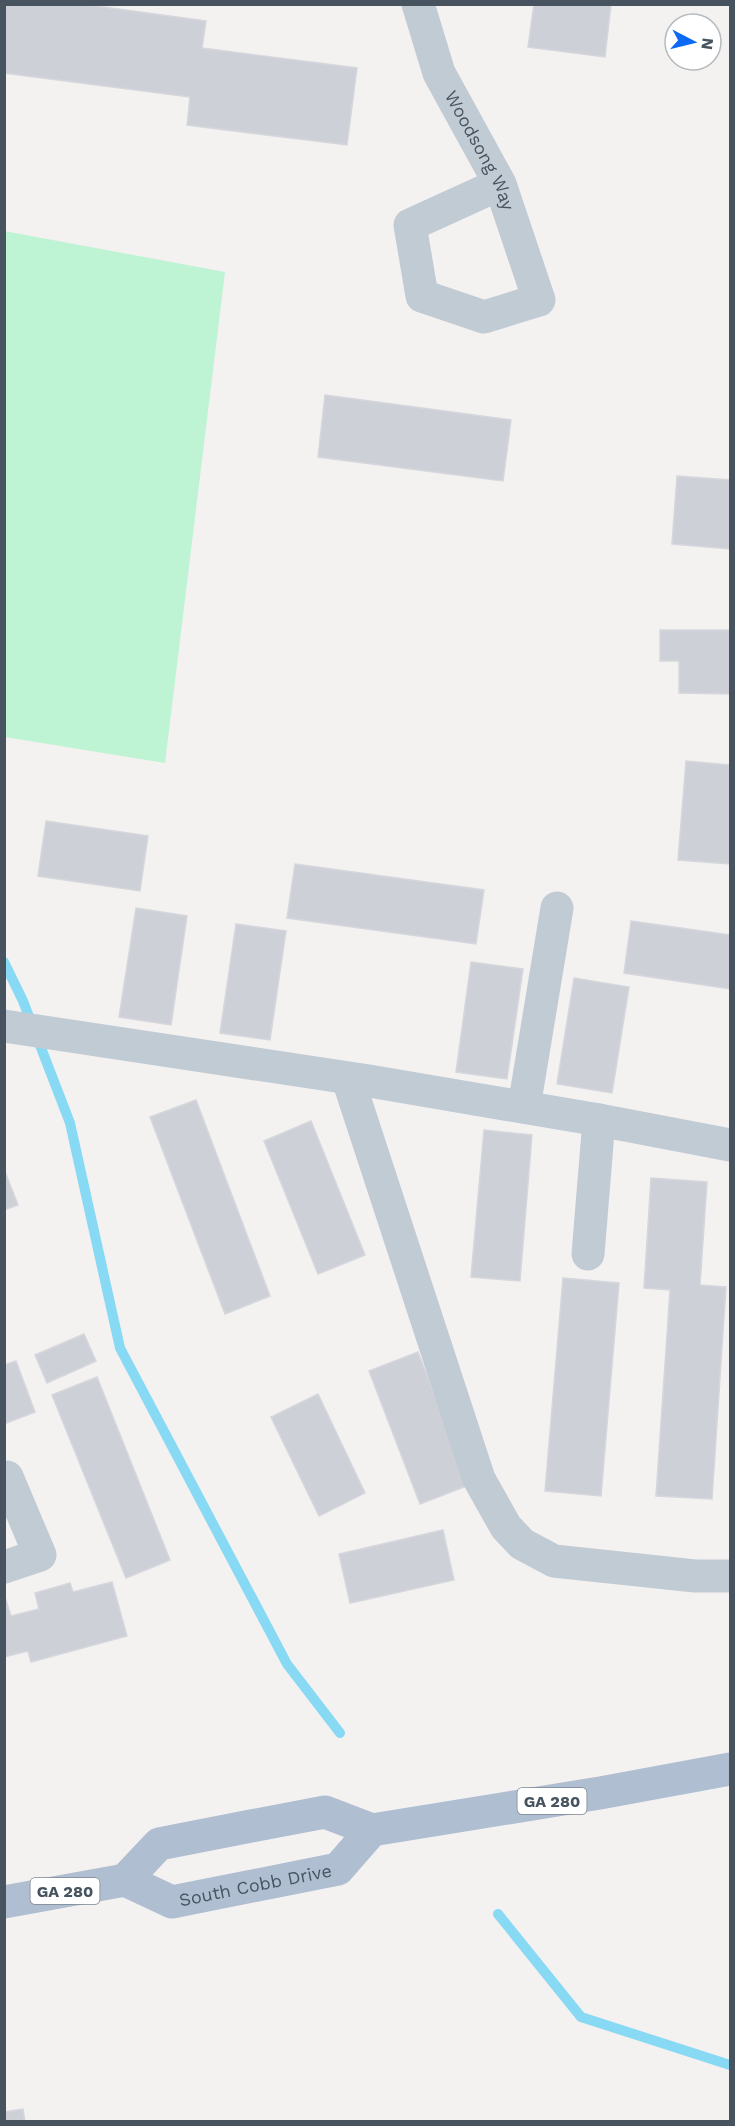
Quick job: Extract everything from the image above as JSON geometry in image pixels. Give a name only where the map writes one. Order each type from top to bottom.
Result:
[{"type":"main road","name":"GA 280","points":[[4,1902],[125,1880],[159,1844],[325,1812],[372,1830],[600,1793],[730,1769]]},
{"type":"main road","name":"South Cobb Drive","points":[[125,1880],[172,1902],[338,1869],[372,1830]]},
{"type":"street","name":"Woodsong Way","points":[[418,4],[439,73],[500,184],[539,300],[484,317],[422,296],[410,225],[500,184]]},
{"type":"street","points":[[524,1107],[557,908]]},
{"type":"street","points":[[9,1026],[524,1107],[730,1145]]},
{"type":"street","points":[[348,1079],[479,1479],[506,1527],[522,1544],[554,1561],[696,1576],[730,1576]]},
{"type":"street","points":[[588,1254],[599,1120]]},
{"type":"street","points":[[4,1567],[40,1555],[7,1477]]},
{"type":"green space","points":[[4,231],[225,272],[165,763],[5,737]]},
{"type":"building","points":[[4,4],[81,4],[206,21],[202,48],[357,68],[347,145],[187,125],[190,97],[4,73]]},
{"type":"building","points":[[534,4],[611,4],[605,57],[528,47]]},
{"type":"building","points":[[325,395],[511,420],[503,481],[318,457]]},
{"type":"building","points":[[677,476],[730,480],[730,549],[672,544]]},
{"type":"building","points":[[660,630],[730,630],[730,694],[679,693],[679,661],[660,661]]},
{"type":"building","points":[[686,761],[730,765],[730,864],[678,860]]},
{"type":"building","points":[[46,821],[148,836],[140,891],[38,876]]},
{"type":"building","points":[[295,864],[484,890],[476,944],[287,918]]},
{"type":"building","points":[[136,908],[187,916],[171,1025],[119,1017]]},
{"type":"building","points":[[631,921],[730,935],[730,989],[624,973]]},
{"type":"building","points":[[236,924],[286,931],[270,1040],[220,1033]]},
{"type":"building","points":[[471,962],[523,969],[507,1079],[456,1072]]},
{"type":"building","points":[[574,978],[629,987],[612,1093],[557,1084]]},
{"type":"building","points":[[196,1100],[270,1296],[225,1314],[150,1117]]},
{"type":"building","points":[[311,1121],[365,1255],[318,1274],[264,1141]]},
{"type":"building","points":[[484,1130],[532,1135],[520,1281],[471,1277]]},
{"type":"building","points":[[4,1169],[18,1205],[4,1210]]},
{"type":"building","points":[[651,1178],[707,1182],[700,1285],[726,1287],[712,1499],[656,1496],[670,1290],[644,1288]]},
{"type":"building","points":[[563,1278],[619,1283],[601,1496],[545,1491]]},
{"type":"building","points":[[84,1334],[96,1361],[47,1383],[35,1355]]},
{"type":"building","points":[[418,1352],[469,1485],[420,1504],[369,1371]]},
{"type":"building","points":[[16,1361],[35,1412],[4,1424],[4,1365]]},
{"type":"building","points":[[97,1377],[170,1560],[126,1578],[52,1395]]},
{"type":"building","points":[[318,1394],[365,1493],[319,1516],[271,1417]]},
{"type":"building","points":[[443,1530],[454,1580],[350,1603],[339,1554]]},
{"type":"building","points":[[112,1582],[127,1636],[31,1662],[28,1651],[4,1657],[4,1601],[6,1600],[11,1616],[39,1609],[35,1593],[70,1583],[73,1592]]},
{"type":"building","points":[[23,2109],[25,2122],[4,2122],[4,2112]]},
{"type":"waterway","points":[[4,962],[23,1001],[70,1123],[120,1348],[287,1664],[340,1733]]},
{"type":"waterway","points":[[498,1914],[581,2017],[730,2065]]}]
